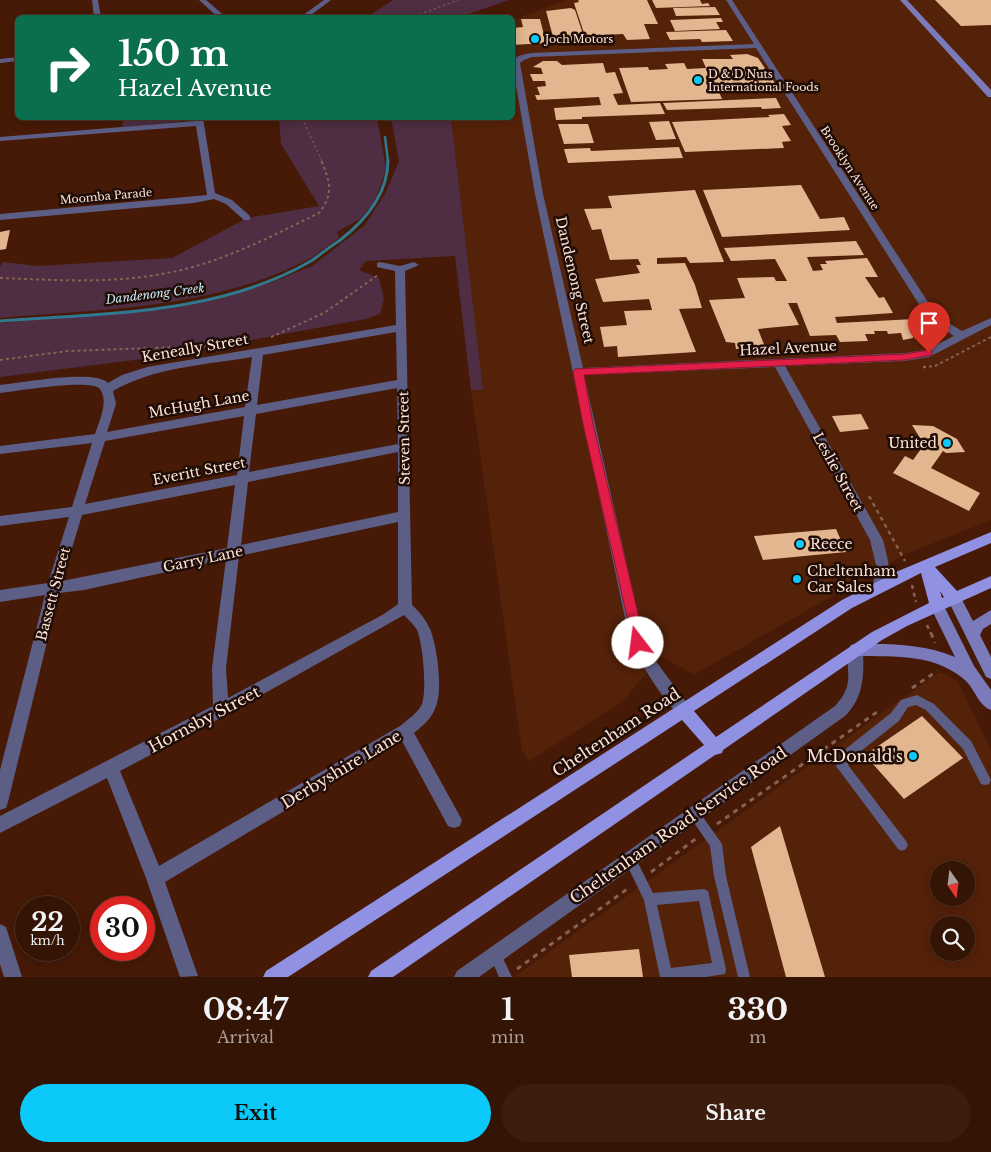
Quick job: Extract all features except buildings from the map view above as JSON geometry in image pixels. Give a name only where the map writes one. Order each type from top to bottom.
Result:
[{"type":"main road","name":"Cheltenham Road","points":[[272,977],[684,711],[779,647],[880,586],[991,537]]},
{"type":"main road","points":[[925,565],[954,598]]},
{"type":"main road","points":[[925,565],[937,606]]},
{"type":"main road","points":[[378,977],[716,748],[856,650],[888,630],[991,582]]},
{"type":"main road","name":"Dandenong Street","points":[[684,711],[716,748]]},
{"type":"street","points":[[95,0],[98,15]]},
{"type":"street","points":[[202,0],[220,15]]},
{"type":"street","points":[[306,15],[328,0]]},
{"type":"street","name":"Brooklyn Avenue","points":[[729,0],[933,318],[963,336]]},
{"type":"street","points":[[903,0],[991,95]]},
{"type":"street","name":"Dandenong Street","points":[[684,711],[649,667],[638,643],[588,424],[539,194],[516,63],[521,58],[531,55],[758,46]]},
{"type":"street","points":[[0,61],[15,59]]},
{"type":"street","points":[[0,139],[200,120],[210,191],[214,196],[229,202],[247,218]]},
{"type":"street","name":"Moomba Parade","points":[[0,217],[194,200],[214,196]]},
{"type":"street","points":[[390,267],[414,265]]},
{"type":"street","name":"Steven Street","points":[[390,267],[401,328],[405,607]]},
{"type":"street","name":"Hazel Avenue","points":[[578,372],[905,357],[929,353],[991,321]]},
{"type":"street","name":"Keneally Street","points":[[107,389],[126,378],[147,371],[255,346],[401,328]]},
{"type":"street","points":[[221,710],[219,668],[251,410],[255,346]]},
{"type":"street","name":"Leslie Street","points":[[778,364],[876,540],[883,565],[880,586]]},
{"type":"street","points":[[0,389],[81,380],[100,382],[107,389]]},
{"type":"street","name":"McHugh Lane","points":[[0,450],[98,438],[403,383]]},
{"type":"street","name":"Bassett Street","points":[[0,802],[52,589],[110,404],[107,389]]},
{"type":"street","name":"Everitt Street","points":[[0,521],[76,511],[403,447]]},
{"type":"street","name":"Garry Lane","points":[[0,596],[84,584],[405,515]]},
{"type":"street","points":[[954,598],[991,672]]},
{"type":"street","points":[[937,606],[975,680],[991,703]]},
{"type":"street","name":"Hornsby Street","points":[[2,819],[110,768],[221,710],[389,618],[405,607]]},
{"type":"street","name":"Derbyshire Lane","points":[[155,878],[405,732],[424,715],[430,702],[431,678],[424,632],[418,620],[405,607]]},
{"type":"street","points":[[972,633],[978,625],[991,616]]},
{"type":"street","points":[[856,650],[938,655],[960,666],[975,680]]},
{"type":"street","name":"Cheltenham Road Service Road","points":[[462,977],[846,706],[852,699],[855,690],[856,650]]},
{"type":"street","points":[[405,732],[454,820]]},
{"type":"street","points":[[110,768],[155,878],[190,976]]},
{"type":"street","points":[[0,933],[13,977]]},
{"type":"lane","points":[[902,845],[842,766],[847,755],[895,717],[905,703],[917,700],[930,707],[967,745],[985,780]]},
{"type":"lane","points":[[694,814],[716,844],[720,876],[744,977]]},
{"type":"lane","points":[[630,859],[650,899],[666,975],[720,969],[704,895],[650,899]]},
{"type":"lane","points":[[495,954],[506,977]]},
{"type":"path","points":[[418,15],[458,0]]},
{"type":"path","points":[[0,278],[113,279],[170,273],[227,256],[319,212],[328,200],[329,190],[326,168],[303,120]]},
{"type":"path","points":[[270,338],[324,314],[390,267]]},
{"type":"path","points":[[0,360],[68,351],[255,346]]},
{"type":"shaded area","points":[[393,0],[509,0],[466,15],[370,15]]},
{"type":"shaded area","points":[[567,0],[991,0],[991,520],[904,555],[694,675],[661,656],[622,702],[529,761],[522,751],[471,390],[482,390],[451,120],[515,120],[515,19]]},
{"type":"shaded area","points":[[124,120],[186,120],[178,122],[122,127]]},
{"type":"shaded area","points":[[279,120],[377,120],[386,168],[374,202],[360,219],[337,232],[339,238],[307,260],[271,276],[196,298],[118,309],[0,318],[0,266],[3,262],[37,266],[172,258],[247,218],[319,206],[281,144]]},
{"type":"shaded area","points":[[391,120],[451,120],[483,390],[471,390],[455,256],[366,261],[359,270],[379,278],[384,299],[380,314],[366,319],[158,357],[0,377],[0,323],[175,308],[215,300],[270,283],[312,266],[364,226],[385,194],[399,161]]},
{"type":"shaded area","points":[[939,672],[958,681],[991,750],[991,977],[514,977]]},
{"type":"waterway","name":"Dandenong Creek","points":[[385,137],[388,161]]},
{"type":"waterway","name":"Dandenong Creek","points":[[0,321],[120,313],[160,308],[199,302],[238,292],[275,279],[311,261],[358,225],[379,196],[384,185],[388,161]]},
{"type":"place","name":"Joch Motors","points":[[535,39]]},
{"type":"place","name":"D & D Nuts International Foods","points":[[698,80]]},
{"type":"place","name":"United","points":[[947,443]]},
{"type":"place","name":"Reece","points":[[800,544]]},
{"type":"place","name":"Cheltenham Car Sales","points":[[797,579]]},
{"type":"place","name":"McDonald's","points":[[913,756]]},
{"type":"route","points":[[638,643],[578,372],[778,364],[905,357],[929,353]]}]
